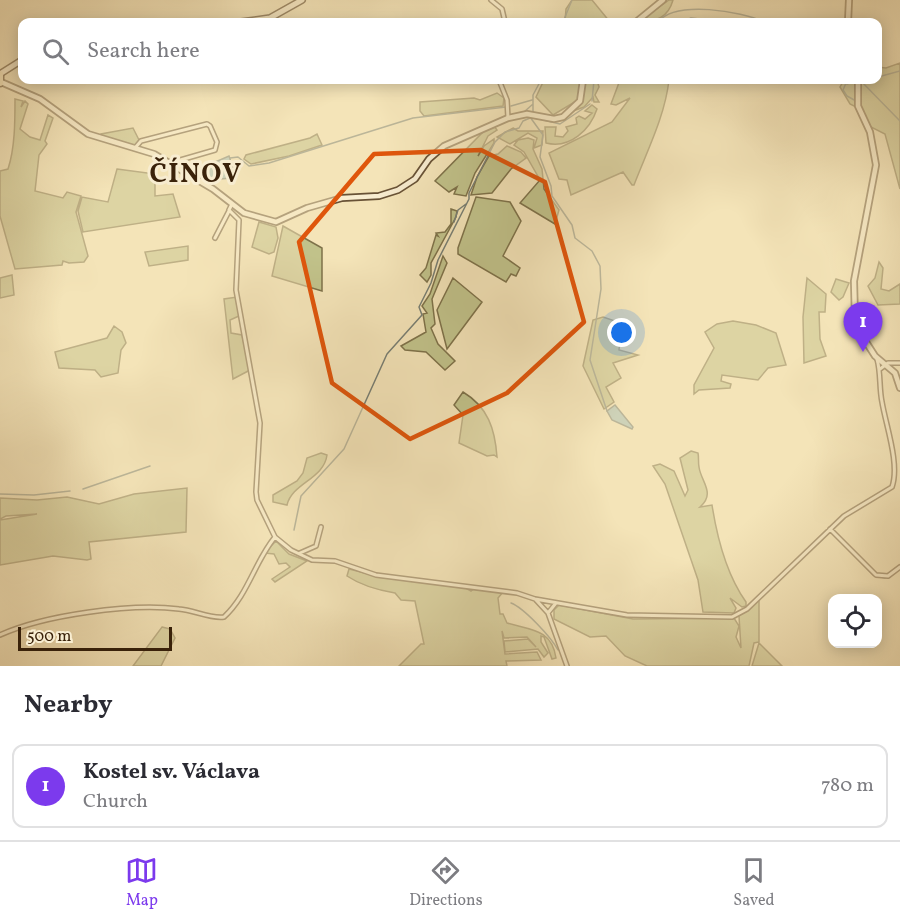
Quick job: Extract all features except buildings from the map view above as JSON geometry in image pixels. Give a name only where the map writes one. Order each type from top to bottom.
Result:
[{"type":"main road","points":[[270,18],[302,0]]},
{"type":"main road","points":[[0,78],[18,64]]},
{"type":"street","points":[[491,0],[502,9],[504,18]]},
{"type":"street","points":[[641,18],[663,0]]},
{"type":"street","points":[[848,18],[849,0]]},
{"type":"street","points":[[0,78],[42,100],[86,132],[154,154],[213,189],[244,213],[278,222],[307,208],[342,198],[391,193],[415,179],[429,159],[444,146],[508,118],[533,115],[554,119],[566,116],[581,99],[583,84]]},
{"type":"street","points":[[501,84],[507,100],[508,118]]},
{"type":"street","points":[[244,213],[239,220],[236,290],[260,423],[256,492],[275,537],[298,554],[318,562],[340,562],[376,575],[517,593],[535,599],[627,615],[732,616],[747,609],[848,513],[890,490],[894,483],[892,443],[880,393],[880,369],[877,358],[856,324],[853,291],[876,165],[869,130],[858,106],[858,84]]},
{"type":"street","points":[[135,148],[141,141],[207,124],[210,126],[217,142],[216,150],[170,163]]},
{"type":"street","points":[[215,238],[232,204]]},
{"type":"street","points":[[229,210],[239,220]]},
{"type":"street","points":[[877,358],[895,373],[900,388]]},
{"type":"street","points":[[880,369],[886,364],[900,363]]},
{"type":"street","points":[[298,554],[316,546],[321,527]]},
{"type":"street","points":[[830,530],[875,575],[887,576],[900,567]]},
{"type":"street","points":[[0,635],[21,627],[87,613],[180,609],[224,617],[253,576],[261,554],[275,537]]},
{"type":"street","points":[[535,599],[548,613],[567,666]]},
{"type":"street","points":[[548,613],[556,603]]},
{"type":"highlighted area","points":[[481,150],[545,182],[584,322],[507,393],[410,439],[332,383],[299,242],[374,154]]},
{"type":"green space","points":[[572,0],[592,0],[607,18],[565,18],[566,9]]},
{"type":"green space","points":[[669,0],[673,0],[668,11],[660,18],[644,18]]},
{"type":"green space","points":[[900,63],[900,189],[885,134],[869,126],[860,109],[850,104],[840,87],[842,84],[882,84],[882,68]]},
{"type":"green space","points":[[542,84],[598,84],[599,87],[595,95],[599,102],[594,102],[593,97],[584,107],[573,111],[583,97],[553,115],[536,97]]},
{"type":"green space","points":[[618,84],[668,84],[660,120],[634,185],[623,172],[571,195],[567,180],[559,179],[549,153],[612,122],[630,98],[616,105],[611,104]]},
{"type":"green space","points":[[497,93],[504,98],[503,106],[424,116],[420,111],[420,102],[474,98],[480,100]]},
{"type":"green space","points":[[15,99],[23,101],[21,107],[25,101],[28,104],[20,129],[30,137],[40,140],[48,115],[53,118],[45,141],[47,144],[39,155],[35,191],[63,198],[67,192],[81,196],[76,212],[88,256],[84,262],[63,261],[62,265],[15,269],[0,216],[0,171],[8,169],[12,152]]},
{"type":"green space","points":[[592,105],[597,109],[594,117],[578,136],[563,143],[546,143],[545,127],[556,127],[555,136],[563,137],[568,131],[566,127],[577,124],[576,118],[579,116],[585,119],[592,113],[585,111]]},
{"type":"green space","points":[[494,126],[497,130],[488,136],[478,156],[484,146],[494,139],[494,143],[475,173],[466,196],[454,194],[457,187],[449,192],[435,181],[485,130]]},
{"type":"green space","points":[[133,128],[139,140],[135,146],[100,137],[101,134]]},
{"type":"green space","points":[[513,128],[518,131],[543,131],[542,145],[534,148],[537,138],[528,133],[510,144],[497,137]]},
{"type":"green space","points":[[317,134],[322,145],[289,156],[251,164],[244,159],[246,155],[310,138]]},
{"type":"green space","points":[[528,138],[534,140],[533,149],[542,169],[544,189],[559,210],[555,224],[520,203],[540,180],[524,152],[514,145],[518,140]]},
{"type":"green space","points":[[507,146],[521,152],[526,158],[511,169],[492,193],[471,195],[477,177],[489,156],[498,154]]},
{"type":"green space","points":[[117,169],[155,174],[152,177],[155,178],[155,196],[173,194],[180,217],[83,232],[78,211],[82,197],[108,202]]},
{"type":"green space","points":[[476,197],[510,202],[521,221],[503,256],[520,268],[516,276],[511,274],[506,282],[458,254],[458,248]]},
{"type":"green space","points":[[451,209],[457,211],[456,217],[431,263],[431,275],[427,282],[420,275],[426,268],[436,235],[438,236],[436,233],[445,232],[451,224]]},
{"type":"green space","points":[[259,222],[276,227],[278,238],[274,252],[269,254],[252,247]]},
{"type":"green space","points":[[283,226],[322,248],[322,291],[272,276]]},
{"type":"green space","points":[[188,246],[188,260],[149,266],[145,252]]},
{"type":"green space","points":[[443,256],[447,263],[432,299],[435,324],[431,328],[438,344],[455,361],[445,370],[426,352],[405,350],[401,346],[426,332],[423,314],[427,313],[422,306],[430,294]]},
{"type":"green space","points":[[879,262],[883,268],[881,289],[889,291],[900,284],[900,304],[878,305],[868,286],[875,278]]},
{"type":"green space","points":[[12,275],[14,295],[0,298],[0,278]]},
{"type":"green space","points":[[453,278],[482,302],[447,349],[437,310]]},
{"type":"green space","points":[[807,278],[826,294],[825,312],[819,312],[820,339],[826,356],[804,363],[803,317]]},
{"type":"green space","points":[[836,279],[849,283],[843,297],[839,300],[831,292]]},
{"type":"green space","points":[[237,297],[239,316],[230,320],[231,333],[242,335],[250,370],[233,379],[224,299]]},
{"type":"green space","points":[[603,317],[618,322],[621,331],[619,350],[638,355],[613,363],[621,378],[606,387],[614,402],[604,409],[583,366],[593,320]]},
{"type":"green space","points":[[733,321],[756,325],[776,333],[786,365],[768,368],[758,380],[722,375],[721,381],[731,384],[730,388],[699,390],[694,394],[694,385],[714,348],[705,332],[717,324]]},
{"type":"green space","points":[[114,326],[122,332],[126,343],[121,350],[118,373],[101,377],[95,370],[59,368],[55,352],[107,338]]},
{"type":"green space","points":[[463,392],[479,405],[489,420],[497,457],[487,456],[459,443],[463,415],[454,405]]},
{"type":"green space","points":[[691,451],[698,453],[700,472],[707,492],[705,502],[700,507],[712,505],[723,555],[733,580],[746,602],[746,606],[742,607],[730,598],[736,608],[734,613],[703,612],[698,580],[665,484],[653,466],[660,464],[674,471],[685,496],[688,490],[680,458]]},
{"type":"green space","points":[[321,453],[327,455],[325,463],[314,476],[295,491],[287,505],[273,502],[273,495],[297,481],[303,473],[307,458]]},
{"type":"green space","points":[[187,488],[186,532],[89,542],[91,559],[87,560],[53,556],[0,565],[0,520],[37,514],[6,516],[0,519],[0,498],[37,500],[67,497],[99,504],[134,494]]},
{"type":"green space","points":[[276,541],[289,554],[307,561],[275,582],[272,579],[290,567],[286,563],[279,564],[274,554],[264,553]]},
{"type":"green space","points":[[349,569],[381,577],[464,587],[471,591],[475,588],[503,592],[498,598],[500,614],[503,614],[507,623],[539,632],[545,636],[554,648],[556,658],[552,659],[544,637],[541,636],[541,642],[548,653],[544,657],[538,649],[505,652],[504,641],[528,639],[536,647],[527,637],[504,638],[502,631],[505,654],[537,652],[541,660],[506,661],[507,666],[399,666],[421,644],[424,644],[415,601],[401,600],[395,593],[358,582],[347,576]]},
{"type":"green space","points":[[759,599],[759,642],[754,643],[749,666],[647,666],[625,656],[606,636],[590,637],[554,619],[554,610],[559,605],[633,619],[734,618],[739,626],[736,637],[741,648],[739,616]]},
{"type":"green space","points":[[162,627],[170,629],[175,638],[161,666],[133,666]]},
{"type":"green space","points":[[759,643],[782,666],[752,666]]},
{"type":"water","points":[[229,156],[233,168],[231,178],[210,180],[199,173],[199,169]]},
{"type":"water","points":[[615,405],[633,427],[632,429],[612,420],[607,411]]},
{"type":"waterway","points":[[565,18],[572,0]]},
{"type":"waterway","points":[[663,18],[679,11],[693,9],[725,11],[754,18]]},
{"type":"waterway","points":[[882,76],[900,71]]},
{"type":"waterway","points":[[533,115],[533,95],[539,84]]},
{"type":"waterway","points":[[592,101],[594,84]]},
{"type":"waterway","points":[[846,84],[843,90],[847,96],[856,101]]},
{"type":"waterway","points":[[864,84],[900,121]]},
{"type":"waterway","points":[[511,106],[532,100]]},
{"type":"waterway","points":[[524,112],[533,104]]},
{"type":"waterway","points":[[535,118],[560,124],[590,104]]},
{"type":"waterway","points":[[230,158],[238,157],[249,166],[269,163],[413,118],[506,107]]},
{"type":"waterway","points":[[530,117],[543,135],[540,157],[551,186],[552,196],[572,225],[575,238],[592,251],[600,266],[601,289],[590,360],[607,411]]},
{"type":"waterway","points":[[294,530],[301,496],[344,449],[387,354],[422,315],[419,307],[431,283],[438,260],[495,142],[505,132],[519,128],[523,121],[530,118]]},
{"type":"waterway","points":[[454,222],[458,210],[466,204]]},
{"type":"waterway","points":[[83,489],[150,466]]},
{"type":"waterway","points":[[0,494],[34,495],[70,491]]},
{"type":"waterway","points":[[842,543],[873,575],[885,578]]},
{"type":"waterway","points":[[511,603],[537,624],[558,650]]},
{"type":"place","name":"Kostel sv. Václava","points":[[863,352]]},
{"type":"district","name":"ČÍNOV","points":[[196,173]]}]
